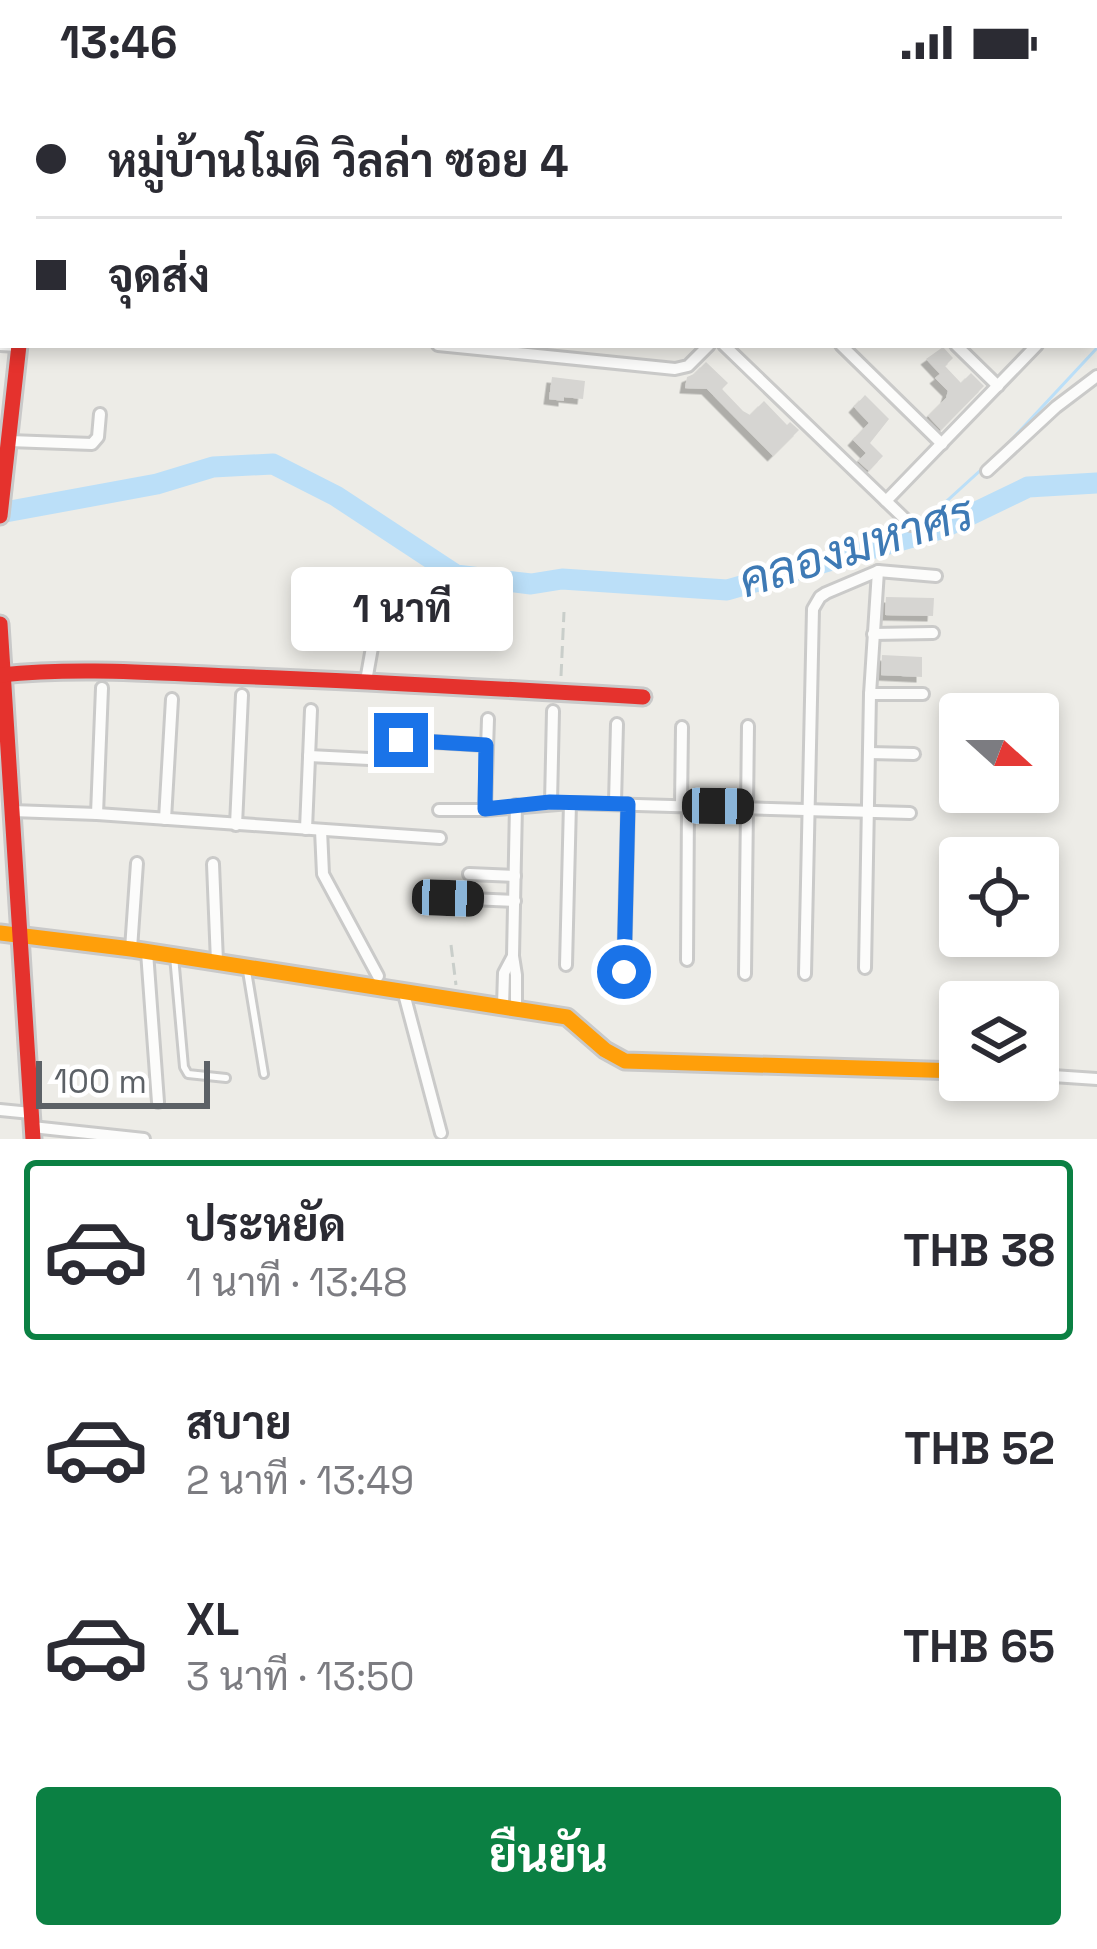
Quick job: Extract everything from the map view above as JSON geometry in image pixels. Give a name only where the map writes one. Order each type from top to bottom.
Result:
[{"type":"street","points":[[1,506],[19,348]]},
{"type":"street","points":[[468,348],[675,369],[688,366],[706,348]]},
{"type":"street","points":[[727,348],[911,525]]},
{"type":"street","points":[[844,348],[942,444]]},
{"type":"street","points":[[959,348],[998,386]]},
{"type":"street","points":[[886,500],[1034,348]]},
{"type":"street","points":[[987,471],[1056,406],[1097,376]]},
{"type":"street","points":[[9,441],[92,444],[98,437],[100,413]]},
{"type":"street","points":[[866,968],[870,694],[878,572]]},
{"type":"street","points":[[805,974],[813,609],[826,592],[878,572],[936,576]]},
{"type":"street","points":[[366,681],[381,597],[390,585],[400,584]]},
{"type":"street","points":[[0,624],[32,1126]]},
{"type":"street","points":[[873,634],[933,633]]},
{"type":"street","points":[[2,683],[23,672],[61,671],[366,681],[643,697]]},
{"type":"street","points":[[97,814],[102,688]]},
{"type":"street","points":[[236,824],[242,694]]},
{"type":"street","points":[[870,694],[923,694]]},
{"type":"street","points":[[164,819],[172,699]]},
{"type":"street","points":[[306,830],[311,710]]},
{"type":"street","points":[[550,802],[553,711]]},
{"type":"street","points":[[485,809],[488,719]]},
{"type":"street","points":[[617,724],[624,972]]},
{"type":"street","points":[[745,974],[748,725]]},
{"type":"street","points":[[682,727],[687,959]]},
{"type":"street","points":[[401,740],[486,745]]},
{"type":"street","points":[[869,753],[914,754]]},
{"type":"street","points":[[309,756],[389,760]]},
{"type":"street","points":[[566,965],[570,802]]},
{"type":"street","points":[[439,810],[570,802],[910,813]]},
{"type":"street","points":[[509,1006],[504,974],[513,956],[516,806]]},
{"type":"street","points":[[12,812],[440,838]]},
{"type":"street","points":[[321,830],[323,874],[378,976]]},
{"type":"street","points":[[137,863],[139,950],[158,1102]]},
{"type":"street","points":[[213,864],[217,962]]},
{"type":"street","points":[[469,874],[515,876]]},
{"type":"street","points":[[448,898],[515,901]]},
{"type":"street","points":[[0,933],[566,1017],[605,1051],[625,1061],[939,1070]]},
{"type":"street","points":[[404,990],[441,1133]]},
{"type":"street","points":[[1059,1076],[1097,1079]]},
{"type":"street","points":[[0,1110],[32,1126],[144,1139]]},
{"type":"lane","points":[[173,956],[184,1067],[195,1076],[226,1078]]},
{"type":"lane","points":[[246,966],[263,1074]]},
{"type":"path","points":[[561,692],[564,612]]},
{"type":"path","points":[[451,945],[458,998]]},
{"type":"building","points":[[944,348],[953,358],[945,366],[961,383],[971,373],[984,386],[941,430],[928,416],[948,391],[926,359]]},
{"type":"building","points":[[706,362],[728,383],[722,389],[743,411],[750,415],[764,401],[787,425],[790,422],[799,430],[773,456],[707,389],[685,388],[687,377]]},
{"type":"building","points":[[552,377],[585,381],[583,399],[549,399]]},
{"type":"building","points":[[865,395],[889,419],[870,443],[883,456],[869,471],[858,461],[866,453],[853,440],[869,423],[854,407]]},
{"type":"building","points":[[886,597],[934,598],[933,616],[885,615]]},
{"type":"building","points":[[882,655],[922,657],[922,677],[881,675]]},
{"type":"waterway","points":[[1003,449],[1097,348]]},
{"type":"waterway","name":"คลองมหาศร","points":[[0,513],[157,484],[213,467],[273,464],[336,496],[456,575],[531,584],[562,579],[727,590],[941,529],[1028,487],[1097,483]]},
{"type":"waterway","points":[[918,535],[926,520],[983,468]]},
{"type":"traffic: slow","points":[[0,933],[567,1017],[625,1061],[939,1070]]},
{"type":"traffic: jam","points":[[0,516],[19,348]]},
{"type":"traffic: jam","points":[[0,624],[33,1139]]},
{"type":"traffic: jam","points":[[0,675],[144,672],[643,697]]},
{"type":"route","points":[[401,740],[486,745],[485,809],[550,802],[628,804],[624,972]]}]
